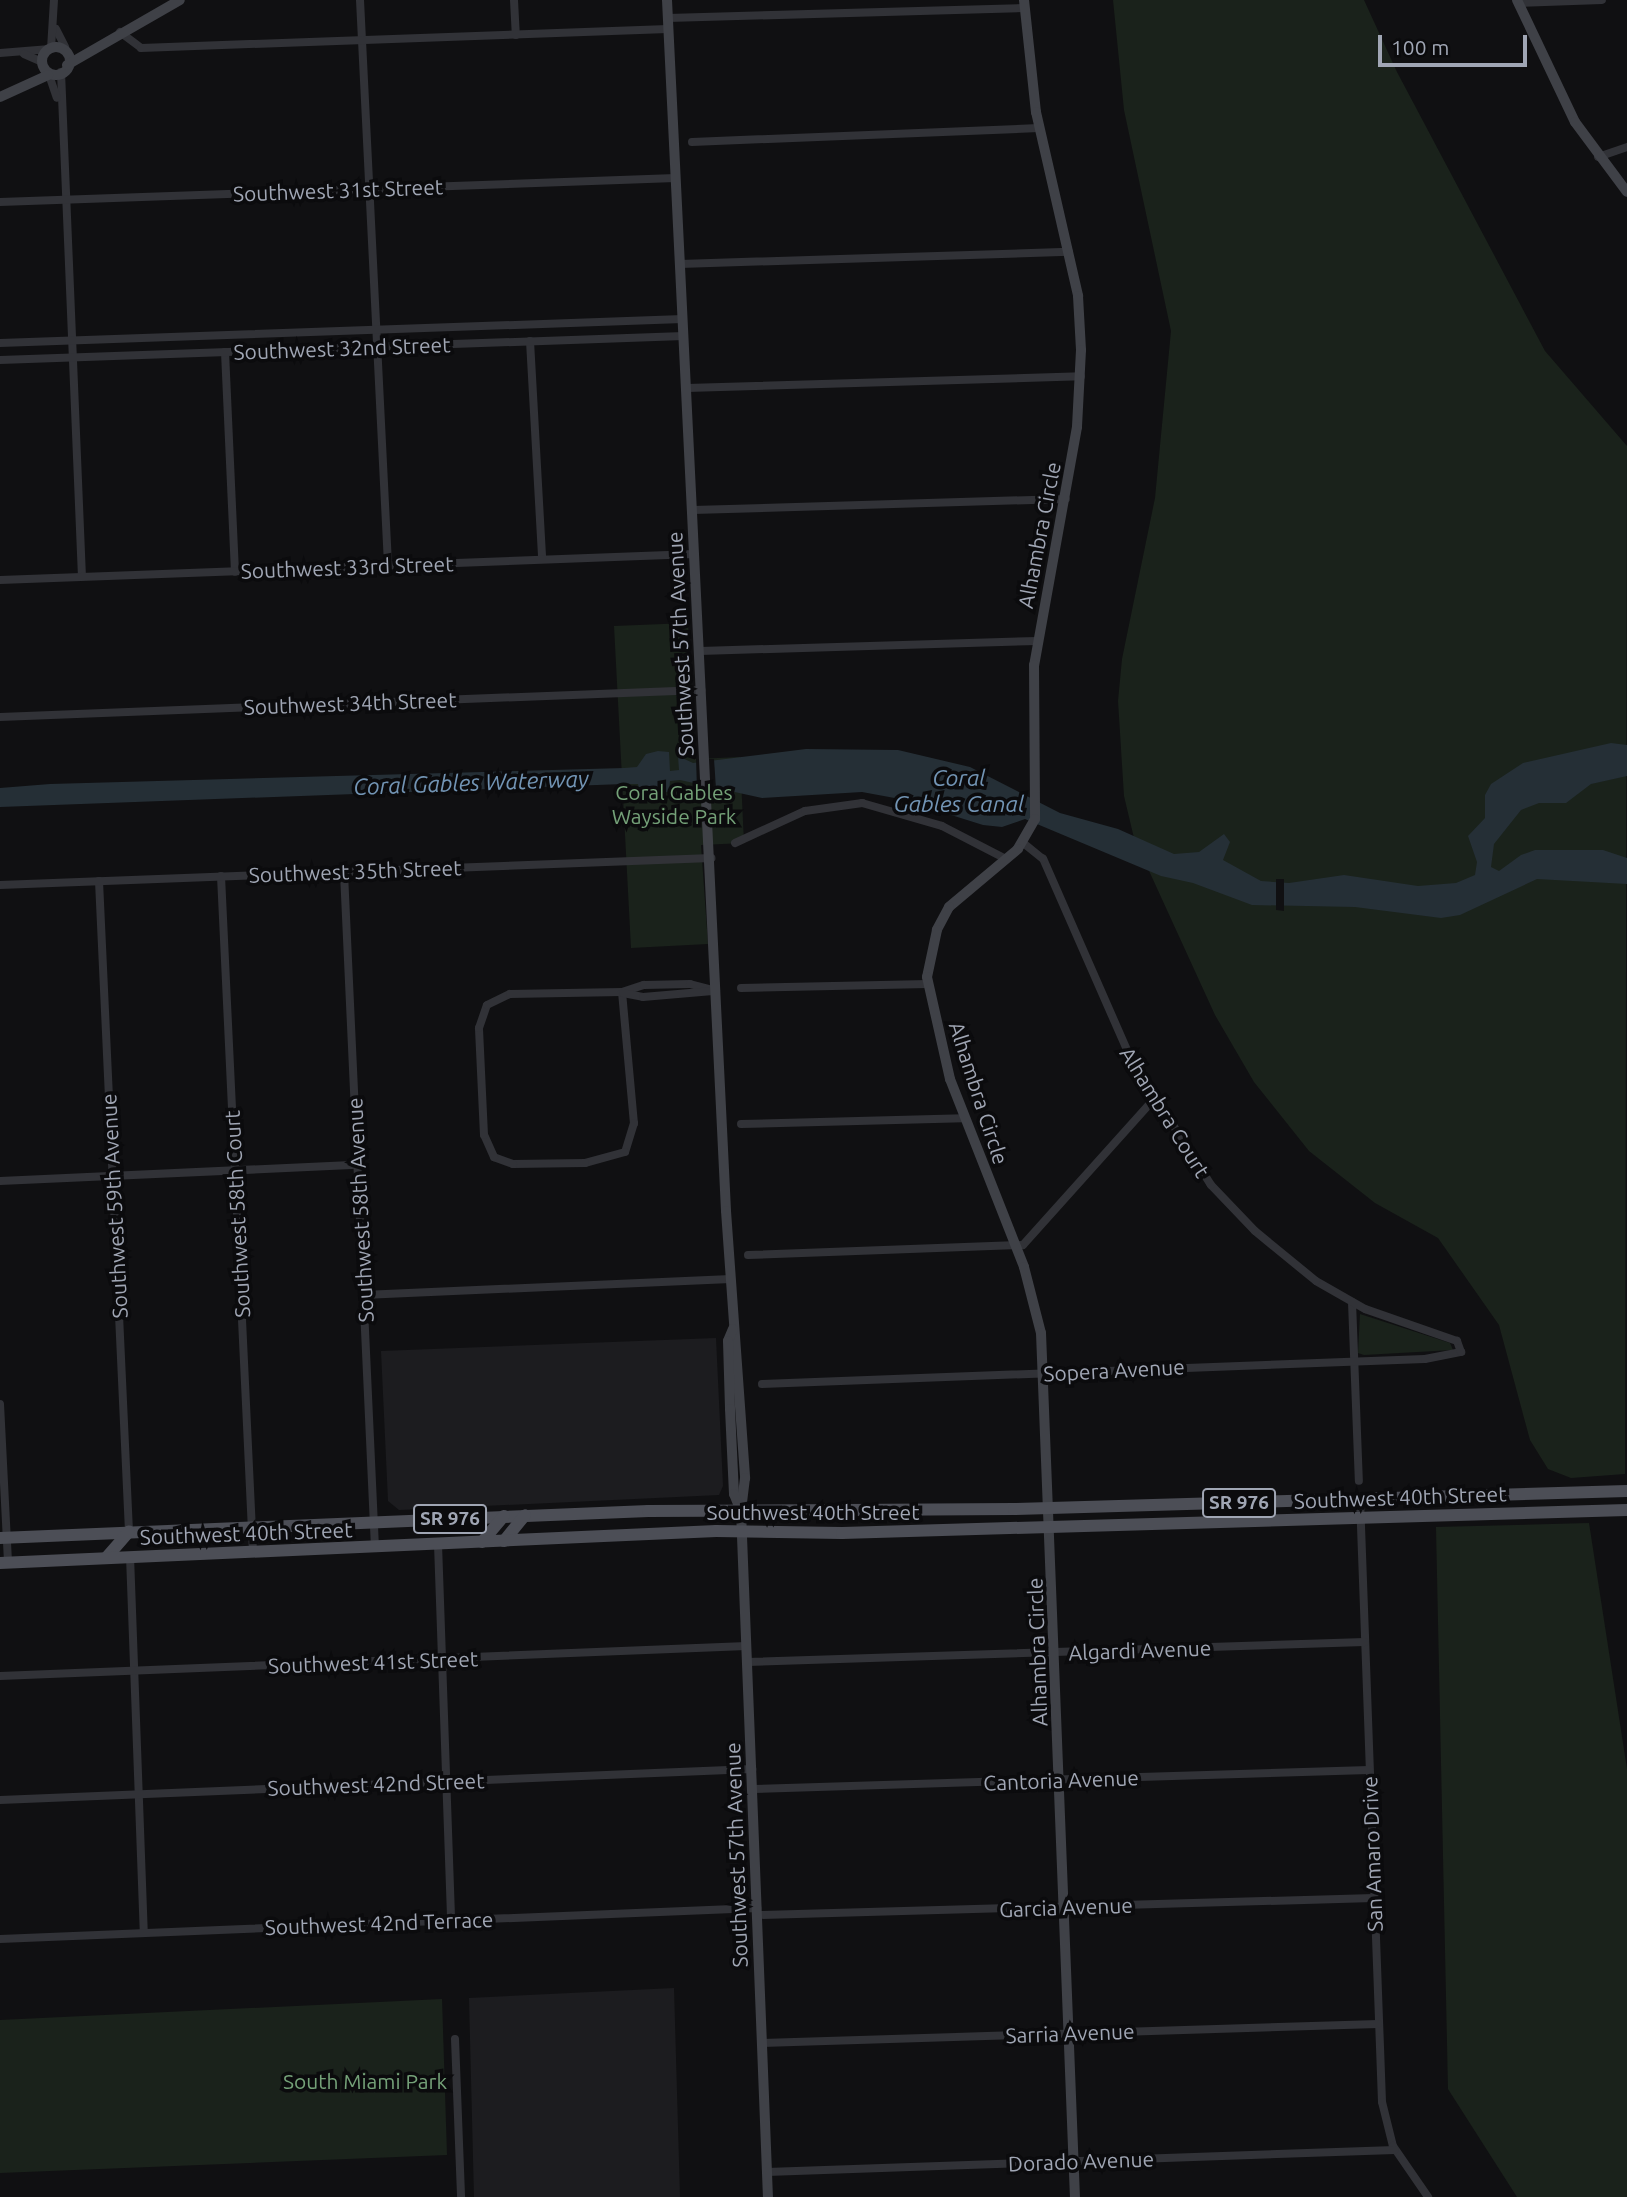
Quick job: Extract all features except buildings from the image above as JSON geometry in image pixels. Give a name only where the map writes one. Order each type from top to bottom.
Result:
[{"type":"main road","name":"Southwest 40th Street","points":[[3,1538],[525,1516],[1051,1508],[1627,1491]]},
{"type":"main road","name":"Southwest 40th Street","points":[[4,1562],[741,1531],[842,1534],[1627,1510]]},
{"type":"main road","points":[[504,1541],[525,1516]]},
{"type":"main road","points":[[482,1542],[504,1517]]},
{"type":"main road","points":[[106,1558],[129,1532]]},
{"type":"street","points":[[45,69],[55,29],[54,0]]},
{"type":"street","points":[[0,97],[45,69],[64,69],[96,45],[180,0]]},
{"type":"street","points":[[360,0],[388,565]]},
{"type":"street","points":[[514,0],[516,34]]},
{"type":"street","name":"Southwest 57th Avenue","points":[[667,0],[733,1329],[741,1402],[746,1497],[741,1511],[741,1531],[768,2197]]},
{"type":"street","points":[[1602,0],[1518,2],[1566,104],[1598,157],[1627,192]]},
{"type":"street","points":[[120,32],[141,48],[516,34],[1024,4]]},
{"type":"street","name":"Alhambra Circle","points":[[1024,4],[1039,128],[1078,296],[1081,376],[1066,499],[1038,640],[1031,712],[1038,800],[1032,826],[1023,843],[949,907],[935,937],[928,984],[943,1056],[963,1118],[1016,1247],[1040,1325],[1052,1527],[1075,2197]]},
{"type":"street","points":[[55,29],[66,47],[59,104],[82,577]]},
{"type":"street","points":[[0,53],[96,45]]},
{"type":"street","points":[[15,52],[35,56],[45,69],[59,104]]},
{"type":"street","points":[[692,142],[1039,128]]},
{"type":"street","points":[[1598,157],[1627,147]]},
{"type":"street","name":"Southwest 31st Street","points":[[0,202],[676,178]]},
{"type":"street","points":[[680,264],[1069,252]]},
{"type":"street","name":"Southwest 32nd Street","points":[[0,343],[683,319]]},
{"type":"street","name":"Southwest 32nd Street","points":[[0,360],[684,336]]},
{"type":"street","points":[[530,341],[542,559]]},
{"type":"street","points":[[225,352],[235,572]]},
{"type":"street","points":[[687,388],[1081,376]]},
{"type":"street","points":[[693,510],[1066,499]]},
{"type":"street","name":"Southwest 33rd Street","points":[[0,580],[695,554]]},
{"type":"street","points":[[700,652],[1038,640]]},
{"type":"street","name":"Southwest 34th Street","points":[[0,717],[701,690]]},
{"type":"street","points":[[735,843],[805,811],[862,803],[942,826],[1006,859]]},
{"type":"street","name":"Alhambra Court","points":[[1023,843],[1043,859],[1111,1021],[1196,1167],[1240,1217],[1297,1266],[1352,1302],[1453,1339],[1462,1348]]},
{"type":"street","name":"Southwest 35th Street","points":[[0,885],[711,858]]},
{"type":"street","name":"Southwest 58th Avenue","points":[[344,873],[375,1547]]},
{"type":"street","name":"Southwest 58th Court","points":[[221,876],[253,1552]]},
{"type":"street","name":"Southwest 59th Avenue","points":[[99,881],[129,1532]]},
{"type":"street","points":[[622,992],[634,1123],[625,1152],[585,1163],[513,1164],[494,1157],[484,1135],[479,1028],[487,1005],[510,994],[622,992],[645,985],[690,984],[716,991]]},
{"type":"street","points":[[741,988],[928,984]]},
{"type":"street","points":[[748,1255],[1016,1247],[1033,1238],[1154,1099]]},
{"type":"street","points":[[741,1124],[963,1118]]},
{"type":"street","points":[[0,1181],[357,1165]]},
{"type":"street","points":[[363,1295],[731,1279]]},
{"type":"street","points":[[1352,1302],[1359,1481]]},
{"type":"street","name":"Southwest 57th Avenue","points":[[733,1329],[728,1341],[730,1409],[734,1494],[741,1511]]},
{"type":"street","name":"Sopera Avenue","points":[[762,1384],[1445,1358],[1462,1348]]},
{"type":"street","points":[[730,1409],[741,1402]]},
{"type":"street","points":[[0,1404],[4,1562]]},
{"type":"street","name":"San Amaro Drive","points":[[1360,1499],[1382,2110],[1395,2150],[1427,2197]]},
{"type":"street","points":[[438,1544],[451,1920]]},
{"type":"street","points":[[130,1556],[144,1933]]},
{"type":"street","name":"Algardi Avenue","points":[[747,1662],[1364,1643]]},
{"type":"street","name":"Southwest 41st Street","points":[[0,1676],[746,1646]]},
{"type":"street","name":"Southwest 42nd Street","points":[[0,1800],[752,1769]]},
{"type":"street","name":"Cantoria Avenue","points":[[753,1789],[1369,1770]]},
{"type":"street","name":"Garcia Avenue","points":[[758,1912],[1374,1898]]},
{"type":"street","name":"Southwest 42nd Terrace","points":[[0,1939],[451,1920],[758,1912]]},
{"type":"street","name":"Sarria Avenue","points":[[762,2043],[1378,2024]]},
{"type":"street","points":[[455,2039],[461,2197]]},
{"type":"street","name":"Dorado Avenue","points":[[767,2172],[1395,2150]]},
{"type":"shaded area","points":[[716,1338],[723,1486],[719,1495],[399,1510],[388,1501],[381,1351]]},
{"type":"shaded area","points":[[674,1988],[680,2197],[474,2197],[469,1998]]},
{"type":"green space","points":[[1113,0],[1364,0],[1397,72],[1545,351],[1627,446],[1625,1474],[1571,1478],[1548,1469],[1530,1440],[1499,1325],[1438,1238],[1375,1203],[1309,1151],[1254,1082],[1215,1015],[1134,838],[1124,796],[1118,701],[1122,659],[1155,498],[1171,331],[1124,110]]},
{"type":"green space","name":"Coral Gables Wayside Park","points":[[688,623],[695,759],[740,757],[744,843],[701,845],[708,944],[631,948],[614,626]]},
{"type":"green space","points":[[1360,1314],[1450,1343],[1453,1350],[1364,1355],[1358,1353]]},
{"type":"green space","points":[[1589,1523],[1627,1769],[1627,2197],[1517,2197],[1448,2089],[1436,1527]]},
{"type":"green space","name":"South Miami Park","points":[[442,1999],[447,2155],[0,2173],[0,2020]]},
{"type":"water","name":"Coral Gables Canal","points":[[1611,743],[1627,745],[1627,776],[1591,784],[1566,803],[1539,803],[1521,810],[1494,844],[1491,867],[1499,871],[1521,855],[1535,850],[1603,850],[1627,858],[1627,884],[1537,879],[1460,915],[1441,918],[1355,907],[1252,905],[1193,883],[1161,876],[1025,819],[1002,827],[983,825],[900,799],[862,792],[762,798],[680,780],[670,781],[669,791],[662,794],[639,789],[638,784],[624,784],[0,807],[0,788],[50,784],[624,768],[637,767],[646,754],[658,751],[669,752],[670,771],[679,770],[678,756],[693,763],[806,749],[898,750],[970,767],[1060,813],[1118,829],[1174,854],[1199,852],[1224,834],[1230,842],[1223,860],[1261,881],[1289,883],[1344,875],[1418,886],[1456,883],[1475,875],[1477,862],[1468,836],[1485,818],[1485,795],[1491,784],[1523,763]]},
{"type":"pier","points":[[696,759],[714,759],[716,789],[697,788]]},
{"type":"pier","points":[[1276,879],[1284,879],[1284,911],[1276,910]]},
{"type":"water label","name":"Coral Gables Waterway","points":[[471,783]]}]
